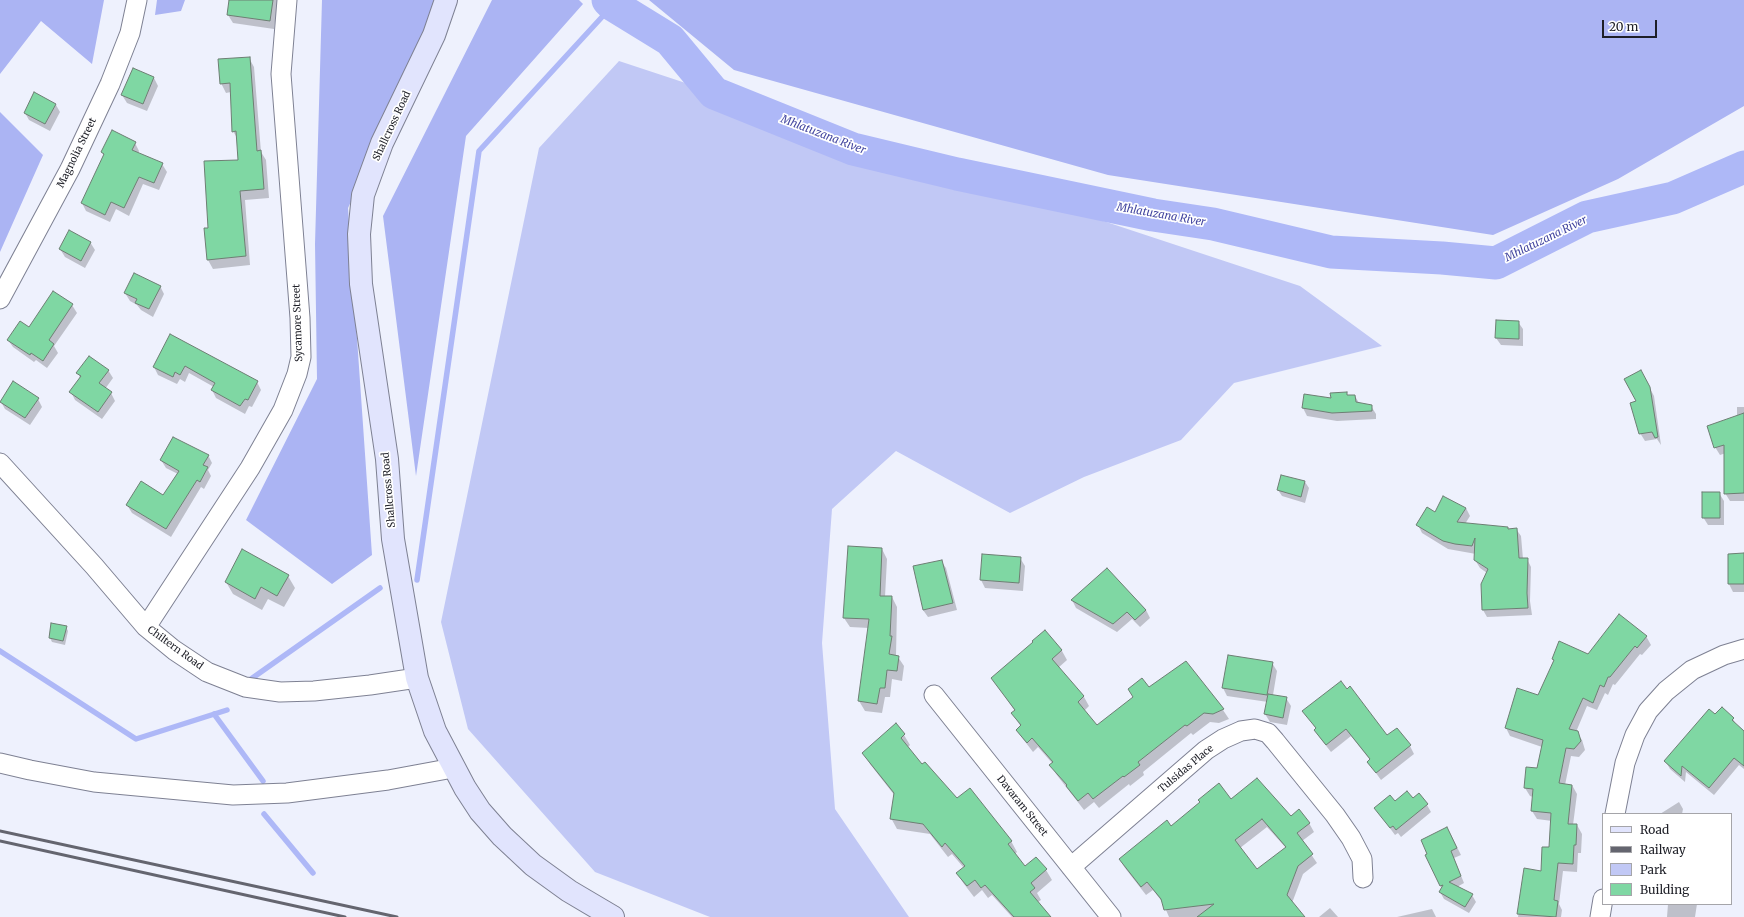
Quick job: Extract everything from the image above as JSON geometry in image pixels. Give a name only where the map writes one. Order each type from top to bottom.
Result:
[{"type":"street","name":"Magnolia Street","points":[[0,299],[70,169],[110,84],[130,33],[137,0]]},
{"type":"street","name":"Sycamore Street","points":[[146,627],[250,468],[283,410],[298,374],[301,357],[300,318],[281,74],[287,0]]},
{"type":"street","name":"Shallcross Road","points":[[446,0],[434,35],[382,143],[363,195],[359,234],[361,284],[386,459],[393,540],[418,678],[435,731],[453,768],[480,811],[502,836],[533,865],[569,891],[613,917]]},
{"type":"street","name":"Chiltern Road","points":[[0,463],[94,566],[146,627],[174,650],[208,672],[245,688],[280,692],[314,691],[418,678]]},
{"type":"street","points":[[1615,813],[1625,763],[1635,735],[1648,711],[1666,691],[1692,670],[1724,655],[1744,649]]},
{"type":"street","name":"Davaram Street","points":[[934,695],[1111,917]]},
{"type":"street","name":"Tulsidas Place","points":[[1071,867],[1206,750],[1223,739],[1241,731],[1255,729],[1268,733],[1335,815],[1351,838],[1362,859],[1363,878]]},
{"type":"street","points":[[0,762],[30,770],[94,782],[234,794],[287,793],[388,780],[453,768]]},
{"type":"street","points":[[1600,917],[1602,905]]},
{"type":"green space","points":[[619,61],[1300,286],[1382,346],[1234,383],[1181,440],[1084,477],[1010,513],[896,451],[832,509],[822,643],[835,809],[909,917],[710,917],[595,872],[468,729],[441,622],[539,148]]},
{"type":"shaded area","points":[[0,0],[104,0],[92,64],[41,21],[0,74]]},
{"type":"shaded area","points":[[157,0],[185,0],[181,11],[155,15]]},
{"type":"shaded area","points":[[322,0],[437,0],[424,48],[348,208],[372,555],[332,584],[246,520],[317,379],[315,244]]},
{"type":"shaded area","points":[[492,0],[579,0],[583,4],[466,136],[416,476],[383,216]]},
{"type":"shaded area","points":[[649,0],[1744,0],[1744,106],[1618,179],[1493,235],[1108,175],[734,70]]},
{"type":"shaded area","points":[[0,112],[43,155],[0,252]]},
{"type":"building","points":[[229,0],[273,0],[270,21],[227,15]]},
{"type":"building","points":[[250,57],[257,151],[261,150],[264,189],[240,191],[246,256],[207,260],[204,228],[208,228],[204,161],[238,160],[236,131],[232,132],[230,83],[220,84],[218,59]]},
{"type":"building","points":[[133,68],[154,77],[143,104],[121,95]]},
{"type":"building","points":[[34,92],[56,104],[45,124],[24,113]]},
{"type":"building","points":[[112,130],[136,142],[132,150],[163,163],[154,183],[139,177],[124,208],[111,202],[105,215],[81,203],[104,154],[101,152]]},
{"type":"building","points":[[69,230],[91,242],[81,261],[59,249]]},
{"type":"building","points":[[134,273],[161,286],[149,309],[135,303],[137,299],[124,293]]},
{"type":"building","points":[[53,291],[73,304],[49,340],[54,344],[43,361],[31,353],[30,355],[7,340],[20,321],[29,327]]},
{"type":"building","points":[[1496,320],[1519,321],[1519,339],[1495,338]]},
{"type":"building","points":[[170,334],[258,381],[248,400],[245,399],[240,406],[211,390],[215,383],[185,366],[180,375],[175,372],[173,377],[153,367]]},
{"type":"building","points":[[89,356],[109,370],[99,383],[112,392],[98,412],[69,392],[81,376],[76,373]]},
{"type":"building","points":[[1641,370],[1650,387],[1658,437],[1655,438],[1652,432],[1639,434],[1630,403],[1636,401],[1624,379]]},
{"type":"building","points":[[13,381],[39,398],[25,418],[0,402]]},
{"type":"building","points":[[1347,392],[1347,395],[1355,395],[1356,402],[1372,405],[1372,411],[1332,413],[1302,408],[1304,394],[1331,398],[1330,393]]},
{"type":"building","points":[[1744,413],[1744,493],[1724,494],[1724,445],[1714,448],[1707,426]]},
{"type":"building","points":[[173,437],[209,455],[203,465],[208,467],[200,482],[197,480],[166,529],[126,505],[141,481],[163,495],[179,471],[160,460]]},
{"type":"building","points":[[1281,475],[1305,481],[1301,497],[1277,490]]},
{"type":"building","points":[[1702,492],[1720,492],[1720,518],[1702,518]]},
{"type":"building","points":[[1443,496],[1466,508],[1457,522],[1508,527],[1508,529],[1517,528],[1519,558],[1528,558],[1528,608],[1482,610],[1481,584],[1488,569],[1474,560],[1475,538],[1472,546],[1455,544],[1443,541],[1416,525],[1427,507],[1435,512]]},
{"type":"building","points":[[848,546],[882,548],[880,596],[892,596],[890,636],[892,636],[889,654],[899,656],[897,671],[887,670],[885,688],[880,688],[877,704],[858,701],[869,619],[843,618]]},
{"type":"building","points":[[242,549],[289,575],[277,596],[261,587],[255,599],[225,582]]},
{"type":"building","points":[[1744,553],[1744,584],[1728,584],[1728,554]]},
{"type":"building","points":[[982,554],[1021,557],[1019,583],[980,580]]},
{"type":"building","points":[[942,560],[953,603],[923,610],[913,566]]},
{"type":"building","points":[[1107,568],[1146,610],[1135,620],[1127,612],[1113,624],[1071,600]]},
{"type":"building","points":[[1619,614],[1647,636],[1637,648],[1635,646],[1610,677],[1608,677],[1604,687],[1600,685],[1593,703],[1583,698],[1569,729],[1578,731],[1581,741],[1574,749],[1566,748],[1559,783],[1572,785],[1568,824],[1577,824],[1576,845],[1574,845],[1573,864],[1558,863],[1554,900],[1558,901],[1556,917],[1517,914],[1524,868],[1541,871],[1542,847],[1549,847],[1551,813],[1531,811],[1533,789],[1524,788],[1526,767],[1537,768],[1543,740],[1505,728],[1517,688],[1538,695],[1554,660],[1552,659],[1559,641],[1588,654]]},
{"type":"building","points":[[51,623],[67,626],[63,641],[49,638]]},
{"type":"building","points":[[1045,630],[1062,650],[1052,659],[1084,696],[1078,702],[1097,725],[1133,697],[1128,689],[1142,678],[1149,687],[1186,661],[1224,709],[1213,714],[1204,713],[1187,726],[1185,725],[1138,762],[1140,765],[1093,799],[1088,793],[1078,801],[1066,786],[1067,785],[1049,765],[1053,762],[1032,738],[1027,743],[1016,730],[1021,725],[1011,713],[1015,710],[991,678]]},
{"type":"building","points":[[1228,655],[1273,662],[1267,695],[1222,688]]},
{"type":"building","points":[[1341,681],[1347,689],[1350,686],[1387,735],[1397,728],[1411,745],[1376,773],[1367,762],[1370,759],[1346,729],[1326,745],[1314,730],[1316,728],[1302,711]]},
{"type":"building","points":[[1268,694],[1287,697],[1283,718],[1264,714]]},
{"type":"building","points":[[1722,707],[1734,718],[1732,720],[1744,731],[1744,766],[1734,758],[1709,788],[1682,766],[1681,776],[1664,761],[1709,709],[1715,714]]},
{"type":"building","points":[[896,723],[905,734],[901,738],[922,764],[925,762],[957,798],[970,788],[1012,841],[1008,844],[1025,866],[1036,857],[1047,869],[1031,883],[1035,888],[1030,892],[1051,917],[1014,917],[985,885],[981,888],[975,880],[967,886],[956,873],[965,866],[945,843],[942,847],[923,824],[890,819],[894,793],[862,753]]},
{"type":"building","points":[[1257,778],[1291,816],[1299,809],[1310,823],[1297,833],[1313,854],[1298,866],[1287,895],[1305,917],[1197,917],[1214,904],[1164,910],[1161,899],[1147,882],[1141,887],[1119,859],[1167,820],[1171,826],[1200,802],[1198,800],[1219,783],[1231,799]],"holes":[[[1262,819],[1286,847],[1257,869],[1235,840]]]},
{"type":"building","points":[[1407,791],[1413,798],[1419,793],[1428,804],[1396,830],[1393,826],[1390,828],[1374,808],[1390,795],[1395,801]]},
{"type":"building","points":[[1447,827],[1457,848],[1451,851],[1461,876],[1449,882],[1473,894],[1465,907],[1439,892],[1443,885],[1440,886],[1425,855],[1427,854],[1421,840]]},
{"type":"waterway","name":"Mhlatuzana River","points":[[608,0],[613,5],[670,40],[714,93],[853,149],[957,174],[1153,215],[1213,224],[1331,252],[1442,258],[1496,263],[1587,217],[1673,198],[1744,167]]},
{"type":"waterway","points":[[417,580],[479,151],[613,5]]},
{"type":"waterway","points":[[251,679],[380,588]]},
{"type":"waterway","points":[[0,651],[136,739],[227,710]]},
{"type":"waterway","points":[[214,714],[263,781]]},
{"type":"waterway","points":[[264,814],[313,873]]},
{"type":"railway","points":[[0,831],[397,917]]},
{"type":"railway","points":[[0,841],[345,917]]}]
